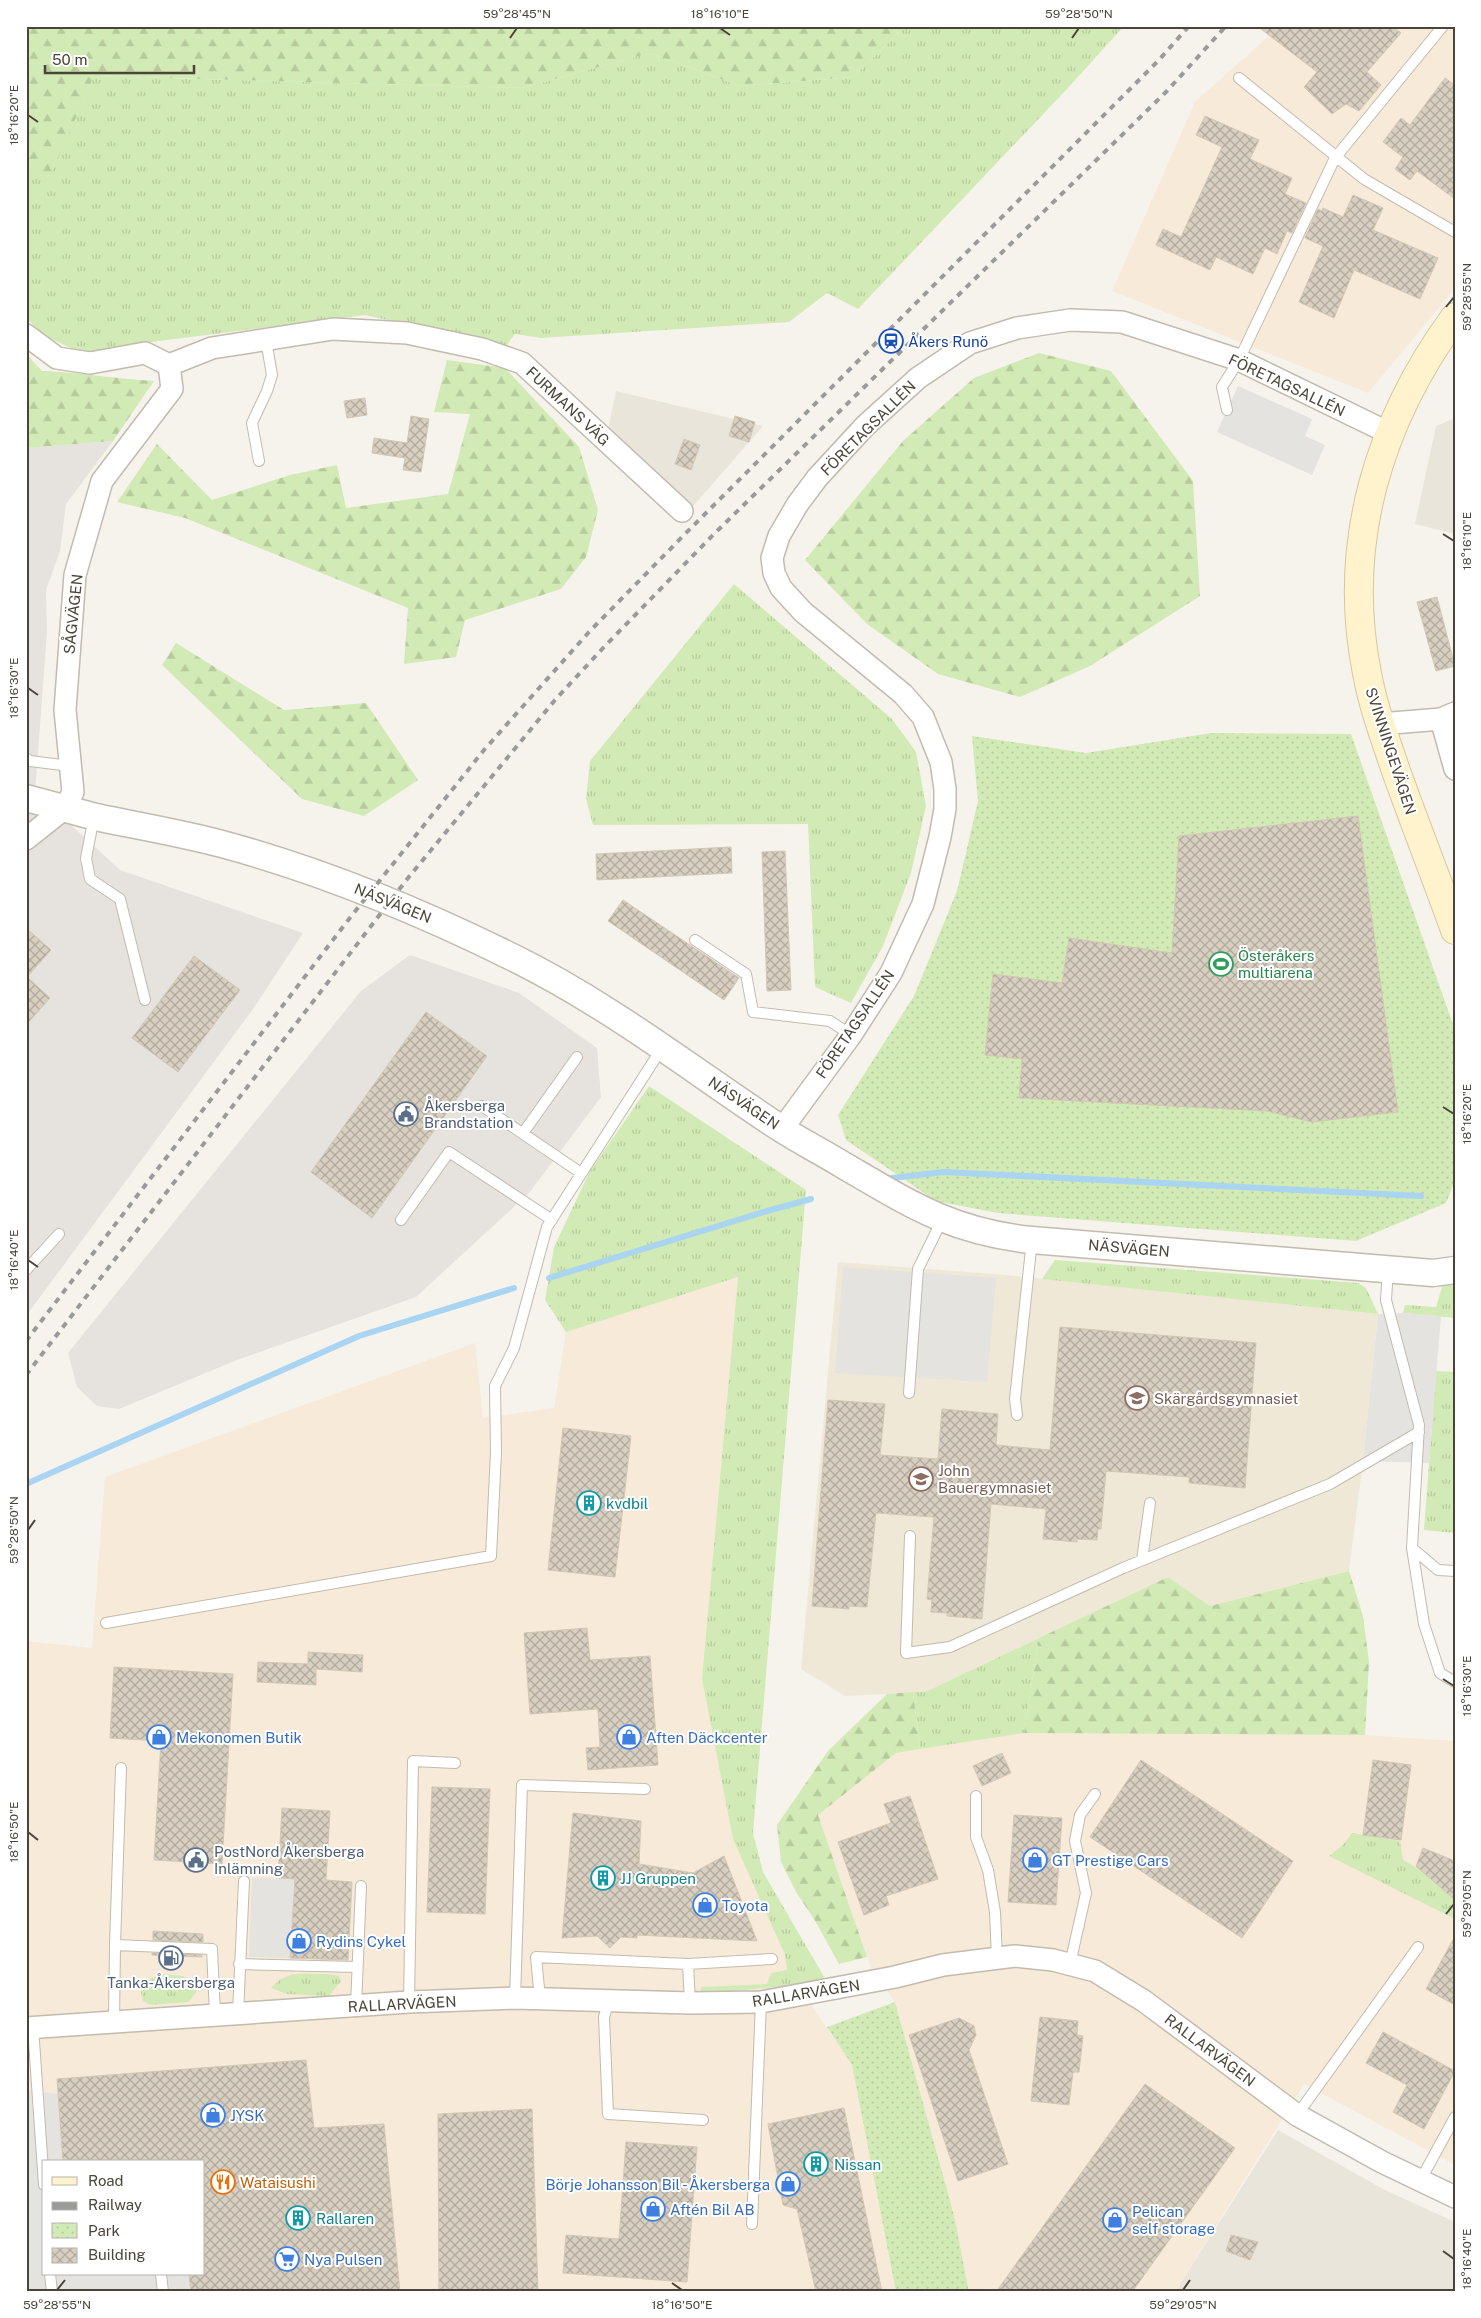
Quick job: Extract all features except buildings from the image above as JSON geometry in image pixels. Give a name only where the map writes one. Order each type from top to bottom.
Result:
[{"type":"main road","name":"SVINNINGEVÄGEN","points":[[1455,317],[1423,364],[1401,404],[1389,433],[1367,504],[1359,573],[1358,600],[1362,648],[1380,724],[1455,930]]},
{"type":"street","name":"FÖRETAGSALLÉN","points":[[782,1129],[851,1036],[891,973],[923,904],[940,837],[945,789],[941,762],[923,717],[904,694],[803,612],[781,588],[774,573],[772,558],[785,523],[818,478],[865,426],[918,378],[970,343],[1017,328],[1070,320],[1122,322],[1239,360],[1389,433]]},
{"type":"street","name":"FURMANS VÄG","points":[[169,365],[212,348],[333,330],[407,333],[482,349],[522,363],[682,511]]},
{"type":"street","points":[[26,335],[57,358],[90,363],[145,353],[169,365]]},
{"type":"street","name":"SÅGVÄGEN","points":[[65,808],[73,792],[65,710],[75,576],[102,481],[172,389],[169,365]]},
{"type":"street","points":[[1380,724],[1448,716],[1455,769]]},
{"type":"street","name":"NÄSVÄGEN","points":[[26,798],[94,816],[220,844],[318,874],[390,901],[505,953],[546,974],[663,1047],[782,1129],[913,1206],[942,1220],[979,1232],[1032,1240],[1433,1273],[1455,1270]]},
{"type":"street","points":[[26,840],[65,808]]},
{"type":"street","name":"RALLARVÄGEN","points":[[30,2028],[409,2002],[516,1998],[690,2003],[761,2002],[895,1977],[943,1965],[1015,1956],[1053,1960],[1095,1971],[1144,2001],[1297,2115],[1382,2162],[1455,2197]]},
{"type":"lane","points":[[1228,410],[1222,387],[1239,360],[1335,158],[1443,26]]},
{"type":"lane","points":[[1239,78],[1335,158],[1364,179],[1455,232]]},
{"type":"lane","points":[[259,461],[252,423],[267,391],[272,375],[266,340]]},
{"type":"lane","points":[[26,758],[30,761],[70,766]]},
{"type":"lane","points":[[94,816],[86,858],[90,879],[120,899],[145,1000]]},
{"type":"lane","points":[[695,940],[746,974],[753,1012],[830,1021],[851,1036]]},
{"type":"lane","points":[[106,1624],[491,1556],[496,1452],[495,1386],[514,1348],[547,1227],[663,1047]]},
{"type":"lane","points":[[522,1133],[577,1057]]},
{"type":"lane","points":[[482,1106],[581,1173]]},
{"type":"lane","points":[[401,1220],[449,1152],[552,1220]]},
{"type":"lane","points":[[908,1393],[918,1269],[942,1220]]},
{"type":"lane","points":[[26,1270],[58,1234]]},
{"type":"lane","points":[[1017,1415],[1015,1400],[1032,1240]]},
{"type":"lane","points":[[1388,1269],[1386,1300],[1419,1425],[1412,1548],[1424,1624],[1440,1673],[1455,1682]]},
{"type":"lane","points":[[910,1536],[906,1653],[950,1648],[1142,1560],[1330,1484],[1419,1432]]},
{"type":"lane","points":[[1142,1560],[1150,1503]]},
{"type":"lane","points":[[1412,1548],[1438,1570],[1455,1570]]},
{"type":"lane","points":[[409,2002],[413,1761],[455,1763]]},
{"type":"lane","points":[[114,2022],[121,1768]]},
{"type":"lane","points":[[516,1998],[522,1785],[645,1789]]},
{"type":"lane","points":[[1070,1964],[1086,1893],[1075,1841],[1080,1816],[1095,1794]]},
{"type":"lane","points":[[976,1796],[976,1837],[988,1870],[994,1912],[996,1958]]},
{"type":"lane","points":[[238,2014],[244,1881]]},
{"type":"lane","points":[[356,2006],[361,1886]]},
{"type":"lane","points":[[115,1945],[212,1949],[215,2015]]},
{"type":"lane","points":[[1297,2115],[1418,1947]]},
{"type":"lane","points":[[540,1999],[536,1957],[688,1964],[772,1959]]},
{"type":"lane","points":[[239,1964],[357,1967]]},
{"type":"lane","points":[[688,1964],[690,2003]]},
{"type":"lane","points":[[609,2000],[604,2017],[608,2114],[703,2120]]},
{"type":"lane","points":[[752,2224],[761,2002]]},
{"type":"lane","points":[[30,2028],[42,2163]]},
{"type":"lane","points":[[1420,2181],[1451,2131],[1455,2117]]},
{"type":"lane","points":[[50,2276],[52,2292]]},
{"type":"lane","points":[[161,2276],[163,2292]]},
{"type":"shaded area","points":[[1280,26],[1455,26],[1455,288],[1368,393],[1112,291],[1195,102]]},
{"type":"shaded area","points":[[1238,386],[1312,419],[1305,436],[1325,445],[1312,475],[1217,432]]},
{"type":"shaded area","points":[[616,391],[763,426],[689,511],[608,430]]},
{"type":"shaded area","points":[[1455,418],[1455,534],[1415,524],[1436,426]]},
{"type":"shaded area","points":[[113,441],[66,504],[60,551],[46,590],[47,632],[35,792],[120,870],[303,933],[253,1009],[26,1316],[26,448]]},
{"type":"shaded area","points":[[410,955],[519,993],[597,1048],[601,1097],[529,1193],[416,1297],[237,1360],[119,1409],[97,1406],[77,1387],[68,1353],[361,991]]},
{"type":"shaded area","points":[[838,1262],[1006,1275],[1378,1314],[1363,1461],[1349,1571],[1210,1606],[1168,1577],[925,1692],[845,1696],[801,1669]]},
{"type":"shaded area","points":[[843,1267],[996,1278],[987,1382],[835,1373]]},
{"type":"shaded area","points":[[738,1277],[702,1679],[733,1839],[785,1955],[788,1970],[852,2065],[896,2292],[26,2292],[26,1641],[92,1648],[105,1477],[475,1343],[483,1418],[554,1408],[566,1332]]},
{"type":"shaded area","points":[[1403,1313],[1441,1316],[1429,1463],[1363,1461],[1378,1314]]},
{"type":"shaded area","points":[[1024,1733],[1365,1735],[1455,1741],[1455,2165],[1304,2084],[1175,2292],[969,2292],[954,2215],[895,2002],[872,1971],[818,1815],[896,1753]]},
{"type":"shaded area","points":[[252,1878],[295,1879],[290,1958],[249,1957]]},
{"type":"shaded area","points":[[26,2090],[58,2094],[63,2160],[42,2160],[42,2276],[189,2276],[191,2292],[26,2292]]},
{"type":"shaded area","points":[[1278,2130],[1383,2189],[1455,2222],[1455,2292],[1175,2292]]},
{"type":"green space","points":[[26,26],[906,26],[853,77],[740,86],[650,53],[522,88],[94,76],[50,177],[26,157]]},
{"type":"green space","points":[[906,26],[1124,26],[1067,89],[858,309],[827,293],[789,322],[541,338],[515,334],[506,346],[365,315],[151,342],[86,355],[45,336],[26,318],[26,157],[50,176],[94,76],[522,88],[650,53],[740,86],[853,77]]},
{"type":"green space","points":[[1039,353],[1111,371],[1193,481],[1200,596],[1090,666],[1020,697],[938,674],[867,624],[805,560],[903,441],[974,378]]},
{"type":"green space","points":[[26,354],[42,371],[154,381],[113,441],[26,448]]},
{"type":"green space","points":[[447,360],[505,368],[579,447],[598,510],[586,557],[561,589],[465,620],[456,657],[404,664],[408,608],[185,518],[117,502],[157,444],[212,500],[290,475],[337,465],[346,508],[448,494],[470,414],[434,412]]},
{"type":"green space","points":[[734,584],[892,719],[916,752],[926,806],[911,873],[883,946],[851,1003],[815,987],[808,824],[593,825],[586,799],[590,761]]},
{"type":"green space","points":[[176,643],[284,710],[366,703],[418,780],[364,816],[302,799],[162,665]]},
{"type":"green space","points":[[1211,733],[1351,734],[1455,1030],[1455,1181],[1446,1203],[1356,1241],[998,1213],[936,1201],[846,1140],[838,1115],[914,996],[957,891],[978,801],[972,736],[1086,753]]},
{"type":"green space","points":[[649,1086],[806,1190],[753,1833],[763,1872],[827,1982],[700,1994],[701,1987],[767,1984],[771,1973],[787,1970],[785,1955],[733,1839],[702,1679],[738,1277],[566,1332],[545,1300],[554,1247],[590,1171]]},
{"type":"green space","points":[[1055,1260],[1358,1283],[1366,1288],[1378,1314],[1042,1279]]},
{"type":"green space","points":[[1443,1284],[1455,1284],[1455,1318],[1403,1313],[1405,1305],[1436,1307]]},
{"type":"green space","points":[[1436,1371],[1455,1372],[1455,1533],[1424,1530]]},
{"type":"green space","points":[[1349,1571],[1363,1616],[1369,1662],[1365,1735],[1024,1733],[1039,1638],[1168,1577],[1210,1606]]},
{"type":"green space","points":[[1039,1638],[1024,1733],[920,1749],[913,1692],[925,1692]]},
{"type":"green space","points":[[913,1692],[920,1749],[896,1753],[818,1815],[867,1957],[839,1964],[814,1919],[796,1892],[781,1862],[777,1825],[828,1751],[887,1694]]},
{"type":"green space","points":[[1352,1833],[1400,1841],[1403,1860],[1419,1869],[1455,1900],[1455,1919],[1329,1856],[1343,1845]]},
{"type":"green space","points":[[304,1973],[339,1976],[341,1981],[329,1996],[287,1994],[271,1988],[277,1982],[290,1975]]},
{"type":"green space","points":[[162,1974],[183,1976],[201,1985],[189,2002],[150,2005],[143,2001],[141,1992],[148,1980]]},
{"type":"green space","points":[[895,2002],[954,2215],[969,2292],[896,2292],[852,2065],[827,2027]]},
{"type":"waterway","points":[[892,1178],[944,1172],[1421,1196]]},
{"type":"waterway","points":[[549,1278],[811,1199]]},
{"type":"waterway","points":[[26,1484],[359,1336],[514,1288]]},
{"type":"railway","points":[[26,1341],[349,919],[484,750],[589,632],[1159,60],[1189,26]]},
{"type":"railway","points":[[26,1375],[408,878],[555,700],[714,534],[1167,91],[1226,26]]},
{"type":"place","name":"Åkers Runö","points":[[891,341]]},
{"type":"place","name":"Österåkers multiarena","points":[[1221,964]]},
{"type":"place","name":"Åkersberga Brandstation","points":[[406,1114]]},
{"type":"place","name":"Skärgårdsgymnasiet","points":[[1137,1398]]},
{"type":"place","name":"John Bauergymnasiet","points":[[921,1479]]},
{"type":"place","name":"kvdbil","points":[[589,1503]]},
{"type":"place","name":"Mekonomen Butik","points":[[159,1737]]},
{"type":"place","name":"Aften Däckcenter","points":[[629,1737]]},
{"type":"place","name":"PostNord Åkersberga Inlämning","points":[[196,1860]]},
{"type":"place","name":"GT Prestige Cars","points":[[1035,1860]]},
{"type":"place","name":"JJ Gruppen","points":[[603,1878]]},
{"type":"place","name":"Toyota","points":[[705,1905]]},
{"type":"place","name":"Rydins Cykel","points":[[299,1941]]},
{"type":"place","name":"Tanka-Åkersberga","points":[[171,1958]]},
{"type":"place","name":"JYSK","points":[[213,2115]]},
{"type":"place","name":"Nissan","points":[[816,2164]]},
{"type":"place","name":"Wataisushi","points":[[223,2182]]},
{"type":"place","name":"Börje Johansson Bil - Åkersberga","points":[[788,2184]]},
{"type":"place","name":"Aftén Bil AB","points":[[653,2209]]},
{"type":"place","name":"Rallaren","points":[[298,2218]]},
{"type":"place","name":"Pelican self storage","points":[[1115,2220]]},
{"type":"place","name":"Nya Pulsen","points":[[287,2259]]}]
